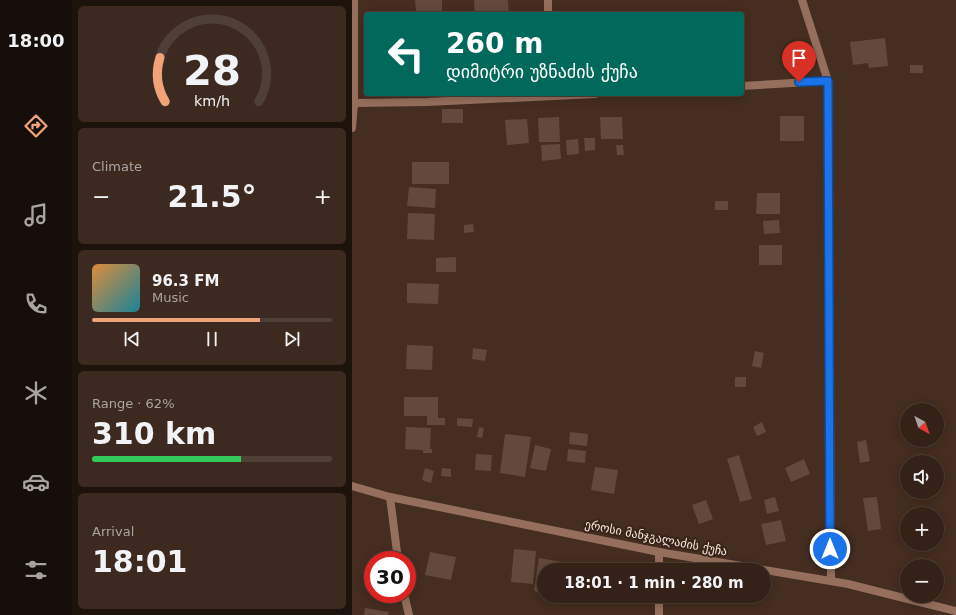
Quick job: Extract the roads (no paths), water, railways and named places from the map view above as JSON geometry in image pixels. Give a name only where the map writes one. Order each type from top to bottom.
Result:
[{"type":"street","points":[[352,128],[354,103],[354,0]]},
{"type":"street","points":[[548,0],[548,12]]},
{"type":"street","points":[[802,0],[828,81],[831,581]]},
{"type":"street","points":[[744,86],[828,81]]},
{"type":"street","points":[[354,103],[427,102],[530,96]]},
{"type":"street","name":"ეროსი მანჯგალაძის ქუჩა","points":[[352,486],[390,497],[659,552],[831,581],[956,610]]},
{"type":"street","points":[[390,497],[397,551]]},
{"type":"street","points":[[659,552],[659,563]]},
{"type":"street","points":[[406,603],[409,615]]},
{"type":"street","points":[[659,603],[659,615]]}]
